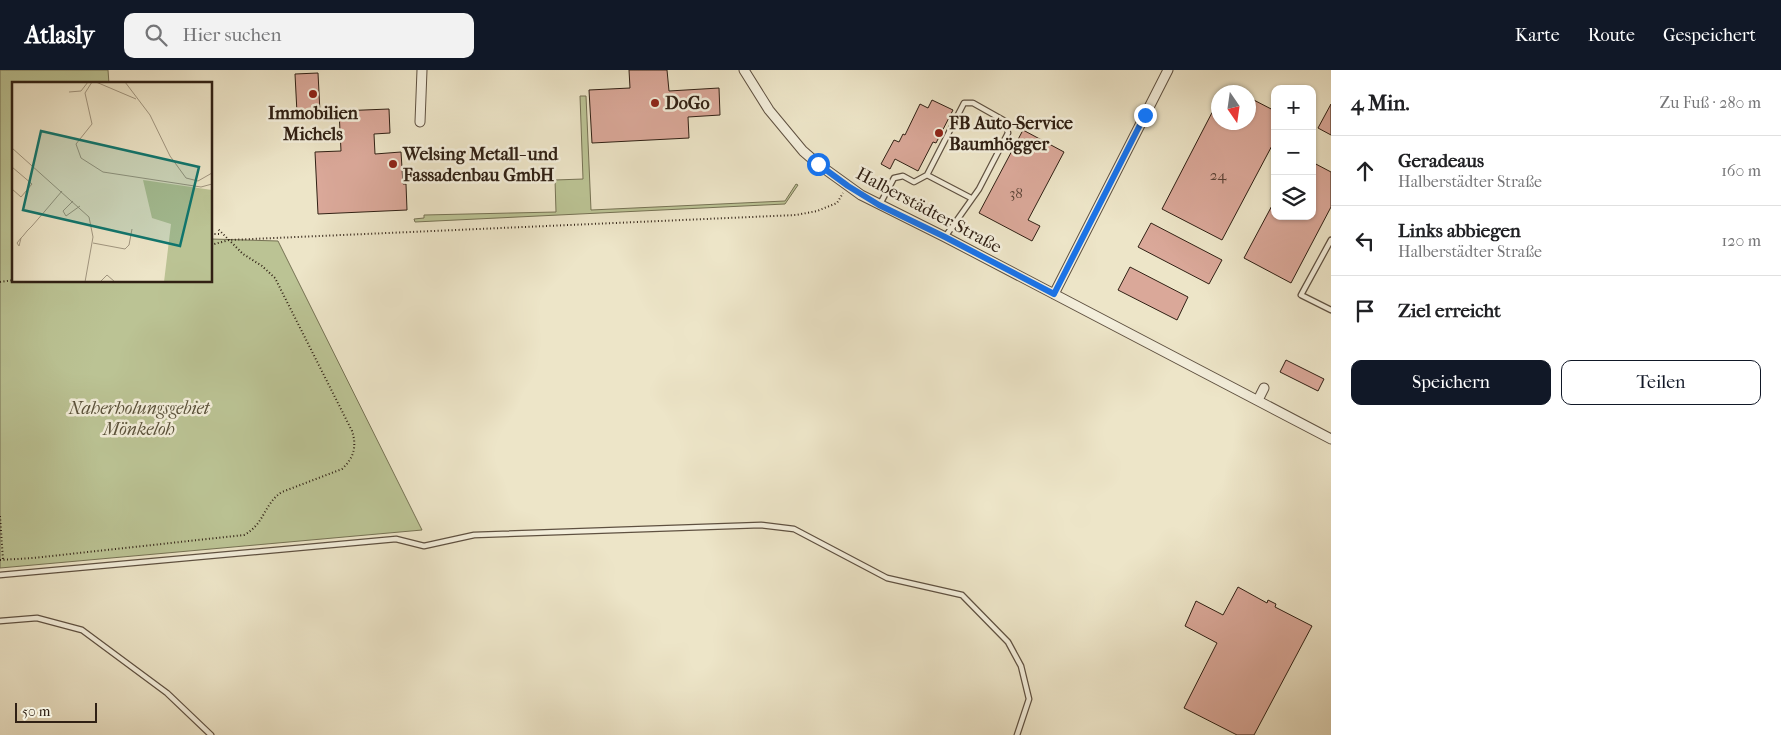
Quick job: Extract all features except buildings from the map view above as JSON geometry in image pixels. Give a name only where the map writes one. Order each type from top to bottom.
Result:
[{"type":"street","points":[[420,122],[422,70]]},
{"type":"street","name":"Halberstädter Straße","points":[[744,70],[769,110],[794,141],[818,164],[848,186],[879,205],[945,237],[1331,439]]},
{"type":"street","points":[[1054,294],[1168,70]]},
{"type":"street","points":[[1258,400],[1264,388]]},
{"type":"lane","points":[[879,205],[894,178],[903,176],[914,182],[927,175],[964,103],[974,103],[1005,122],[1008,133],[979,189],[945,237]]},
{"type":"lane","points":[[927,175],[971,198]]},
{"type":"lane","points":[[1331,240],[1301,295],[1331,310]]},
{"type":"lane","points":[[0,575],[396,539],[424,546],[474,535],[761,525],[794,529],[887,578],[962,595],[1008,642],[1022,666],[1030,699],[1017,735]]},
{"type":"lane","points":[[0,621],[37,618],[82,630],[167,693],[211,735]]},
{"type":"path","points":[[212,245],[229,240],[796,215],[817,211],[837,203],[848,186]]},
{"type":"path","points":[[0,516],[1,560],[244,535],[259,523],[275,496],[342,469],[348,463],[354,453],[355,446],[352,431],[275,278],[267,269],[243,254],[218,229]]},
{"type":"path","points":[[212,234],[223,234]]},
{"type":"green space","name":"Naherholungsgebiet Mönkeloh","points":[[0,70],[108,70],[109,82],[12,82],[12,282],[212,282],[212,239],[278,241],[422,530],[0,568]]},
{"type":"green space","points":[[580,96],[586,96],[591,210],[785,201],[796,184],[798,185],[785,204],[415,222],[414,219],[424,218],[424,215],[556,212],[555,180],[583,179]]},
{"type":"place","name":"Immobilien Michels","points":[[313,94]]},
{"type":"place","name":"DoGo","points":[[655,103]]},
{"type":"place","name":"FB Auto-Service Baumhögger","points":[[939,133]]},
{"type":"place","name":"Welsing Metall- und Fassadenbau GmbH","points":[[393,164]]},
{"type":"route","points":[[818,164],[861,195],[879,205],[1054,294],[1145,115]]}]
